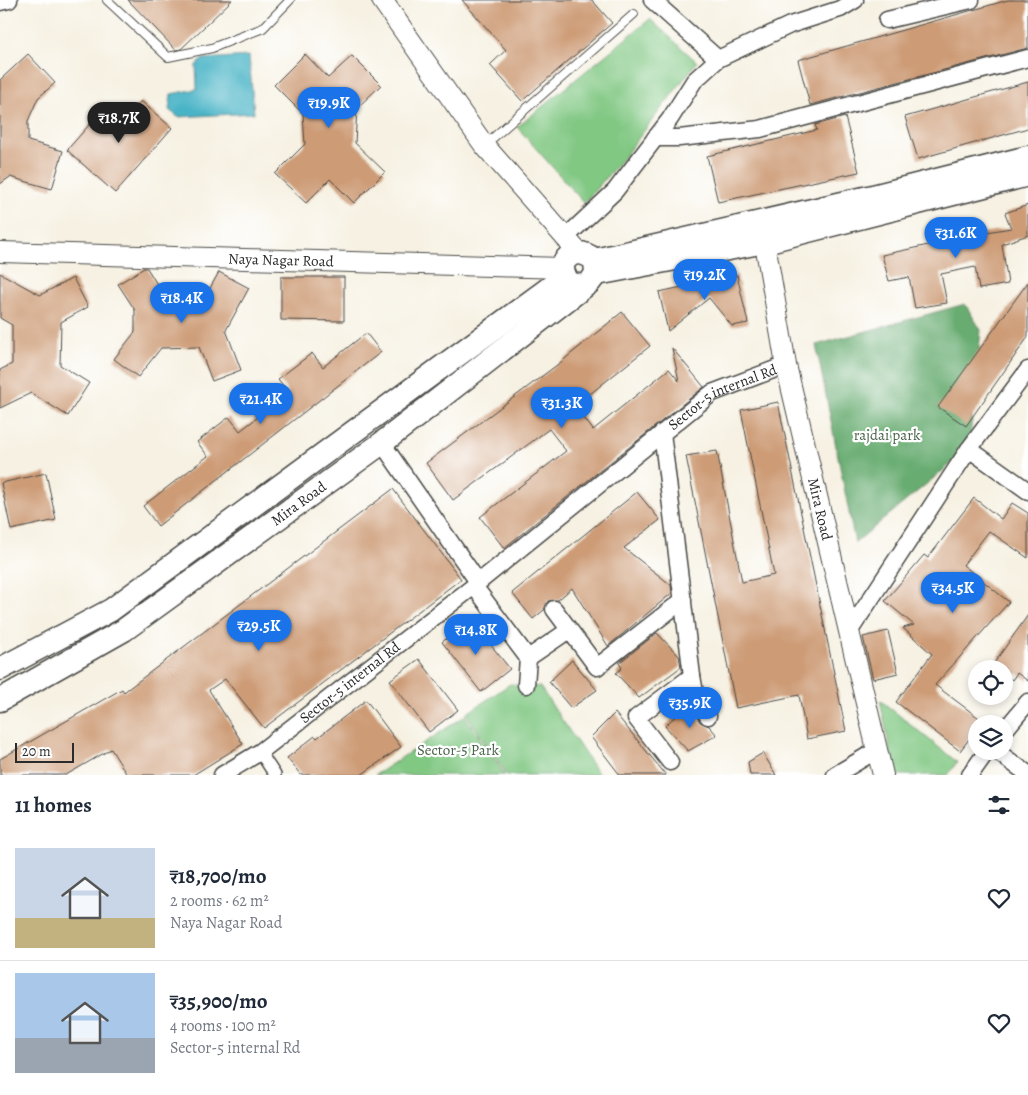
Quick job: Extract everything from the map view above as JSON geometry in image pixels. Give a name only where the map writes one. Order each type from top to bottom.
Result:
[{"type":"main road","name":"Mira Road","points":[[763,232],[1028,157]]},
{"type":"main road","name":"Mira Road","points":[[0,669],[111,610],[578,265],[763,232],[1028,176]]},
{"type":"main road","name":"Mira Road","points":[[0,700],[124,630],[382,443],[578,265]]},
{"type":"street","points":[[0,2],[9,0]]},
{"type":"street","points":[[382,0],[484,145],[578,265],[615,191],[655,138],[694,81],[718,59],[790,25],[840,9],[856,0]]},
{"type":"street","points":[[652,0],[718,59]]},
{"type":"street","points":[[887,20],[971,0]]},
{"type":"street","points":[[655,138],[678,138],[760,129],[1028,58]]},
{"type":"street","name":"Mira Road","points":[[763,232],[786,365],[883,775]]},
{"type":"street","name":"Naya Nagar Road","points":[[0,252],[578,265]]},
{"type":"street","name":"Sector-5 internal Rd","points":[[222,775],[260,752],[476,584],[712,393],[786,365]]},
{"type":"street","points":[[849,632],[969,449],[1028,370]]},
{"type":"street","name":"Sector-5 internal Rd","points":[[662,433],[692,676],[696,698],[708,716]]},
{"type":"street","points":[[382,443],[528,658],[526,685]]},
{"type":"street","points":[[969,449],[1028,491]]},
{"type":"street","points":[[554,609],[596,667],[683,600]]},
{"type":"street","points":[[528,658],[569,630]]},
{"type":"street","points":[[670,762],[636,718],[692,676]]},
{"type":"street","points":[[1013,720],[1028,702]]},
{"type":"street","points":[[835,775],[877,750]]},
{"type":"street","points":[[260,752],[275,775]]},
{"type":"street","points":[[970,775],[981,760]]},
{"type":"street","points":[[1009,760],[1028,774]]},
{"type":"lane","points":[[107,0],[168,57],[212,48],[263,28],[290,0]]},
{"type":"lane","points":[[484,145],[634,14]]},
{"type":"green space","points":[[650,19],[697,62],[624,157],[584,203],[517,127]]},
{"type":"green space","name":"rajdai park","points":[[965,304],[981,330],[969,449],[855,543],[816,345]]},
{"type":"green space","points":[[510,684],[540,687],[599,775],[507,775],[466,714]]},
{"type":"green space","points":[[880,700],[957,762],[948,775],[895,775]]},
{"type":"green space","name":"Sector-5 Park","points":[[465,716],[505,775],[375,775]]},
{"type":"water","points":[[249,56],[254,113],[178,117],[169,110],[171,94],[197,89],[196,65],[203,59]]},
{"type":"building","points":[[128,0],[232,0],[181,49],[176,50]]},
{"type":"building","points":[[462,0],[592,0],[612,23],[522,101],[490,65],[506,50]]},
{"type":"building","points":[[1008,0],[1028,0],[1028,48],[810,105],[798,60]]},
{"type":"building","points":[[28,54],[55,83],[38,98],[28,121],[28,141],[63,151],[52,189],[10,177],[0,184],[0,80]]},
{"type":"building","points":[[305,54],[328,78],[352,56],[381,85],[357,108],[355,143],[385,172],[354,203],[330,179],[306,203],[275,174],[305,144],[303,114],[274,85]]},
{"type":"building","points":[[1028,82],[1028,128],[918,159],[905,117]]},
{"type":"building","points":[[141,101],[172,128],[115,193],[67,150],[105,107],[122,122]]},
{"type":"building","points":[[845,117],[859,172],[718,202],[707,156],[817,130],[815,125]]},
{"type":"building","points":[[1028,205],[1028,235],[1002,244],[1008,284],[979,289],[975,267],[941,274],[947,303],[915,308],[909,277],[889,281],[882,255],[933,244],[930,227],[948,224],[951,238],[1011,228],[1005,213]]},
{"type":"building","points":[[147,268],[166,299],[204,299],[219,272],[249,288],[226,330],[241,370],[212,381],[199,347],[161,348],[138,377],[114,359],[135,332],[135,310],[118,284]]},
{"type":"building","points":[[0,273],[40,295],[73,278],[88,307],[61,322],[60,365],[89,383],[68,416],[31,393],[0,408],[0,370],[12,364],[12,325],[0,318]]},
{"type":"building","points":[[737,275],[748,323],[732,326],[709,298],[668,331],[659,292]]},
{"type":"building","points":[[281,277],[344,277],[344,321],[281,320]]},
{"type":"building","points":[[1028,282],[1028,337],[966,426],[938,407]]},
{"type":"building","points":[[622,312],[650,346],[575,406],[593,430],[669,369],[679,381],[672,348],[704,387],[504,548],[480,517],[566,451],[549,429],[453,500],[426,463],[561,362]]},
{"type":"building","points":[[366,333],[381,352],[158,526],[143,506],[208,456],[197,442],[229,417],[240,431],[289,393],[278,379],[312,353],[323,367]]},
{"type":"building","points":[[778,402],[846,731],[807,739],[799,695],[736,708],[686,456],[717,451],[742,582],[774,575],[741,410]]},
{"type":"building","points":[[46,473],[56,520],[11,530],[1,483]]},
{"type":"building","points":[[393,489],[461,579],[264,728],[225,679],[209,690],[243,744],[193,775],[127,775],[111,749],[66,775],[0,775],[0,759],[122,689],[124,692]]},
{"type":"building","points":[[637,492],[660,520],[624,548],[671,585],[672,593],[608,646],[572,588],[558,600],[548,601],[544,610],[533,619],[512,593]]},
{"type":"building","points":[[974,498],[1001,519],[1012,503],[1028,513],[1028,558],[989,531],[963,565],[1009,602],[935,685],[975,715],[968,715],[968,740],[960,751],[896,702],[932,654],[903,628],[914,625],[885,601],[924,555],[928,558]]},
{"type":"building","points":[[1028,615],[1028,681],[1017,673],[1013,679],[1013,660],[996,660]]},
{"type":"building","points":[[471,620],[510,669],[481,692],[442,642]]},
{"type":"building","points":[[888,631],[898,673],[873,679],[863,637]]},
{"type":"building","points":[[657,633],[679,656],[681,667],[639,698],[616,673],[622,668],[619,663]]},
{"type":"building","points":[[419,659],[458,710],[429,732],[390,680]]},
{"type":"building","points":[[572,660],[597,690],[571,708],[549,682]]},
{"type":"building","points":[[366,700],[401,747],[361,775],[301,775],[287,758],[315,736],[317,738]]},
{"type":"building","points":[[688,704],[700,722],[709,726],[717,735],[688,751],[665,726]]},
{"type":"building","points":[[615,713],[666,775],[620,775],[591,737]]},
{"type":"building","points":[[763,753],[776,775],[750,775],[748,762]]}]
